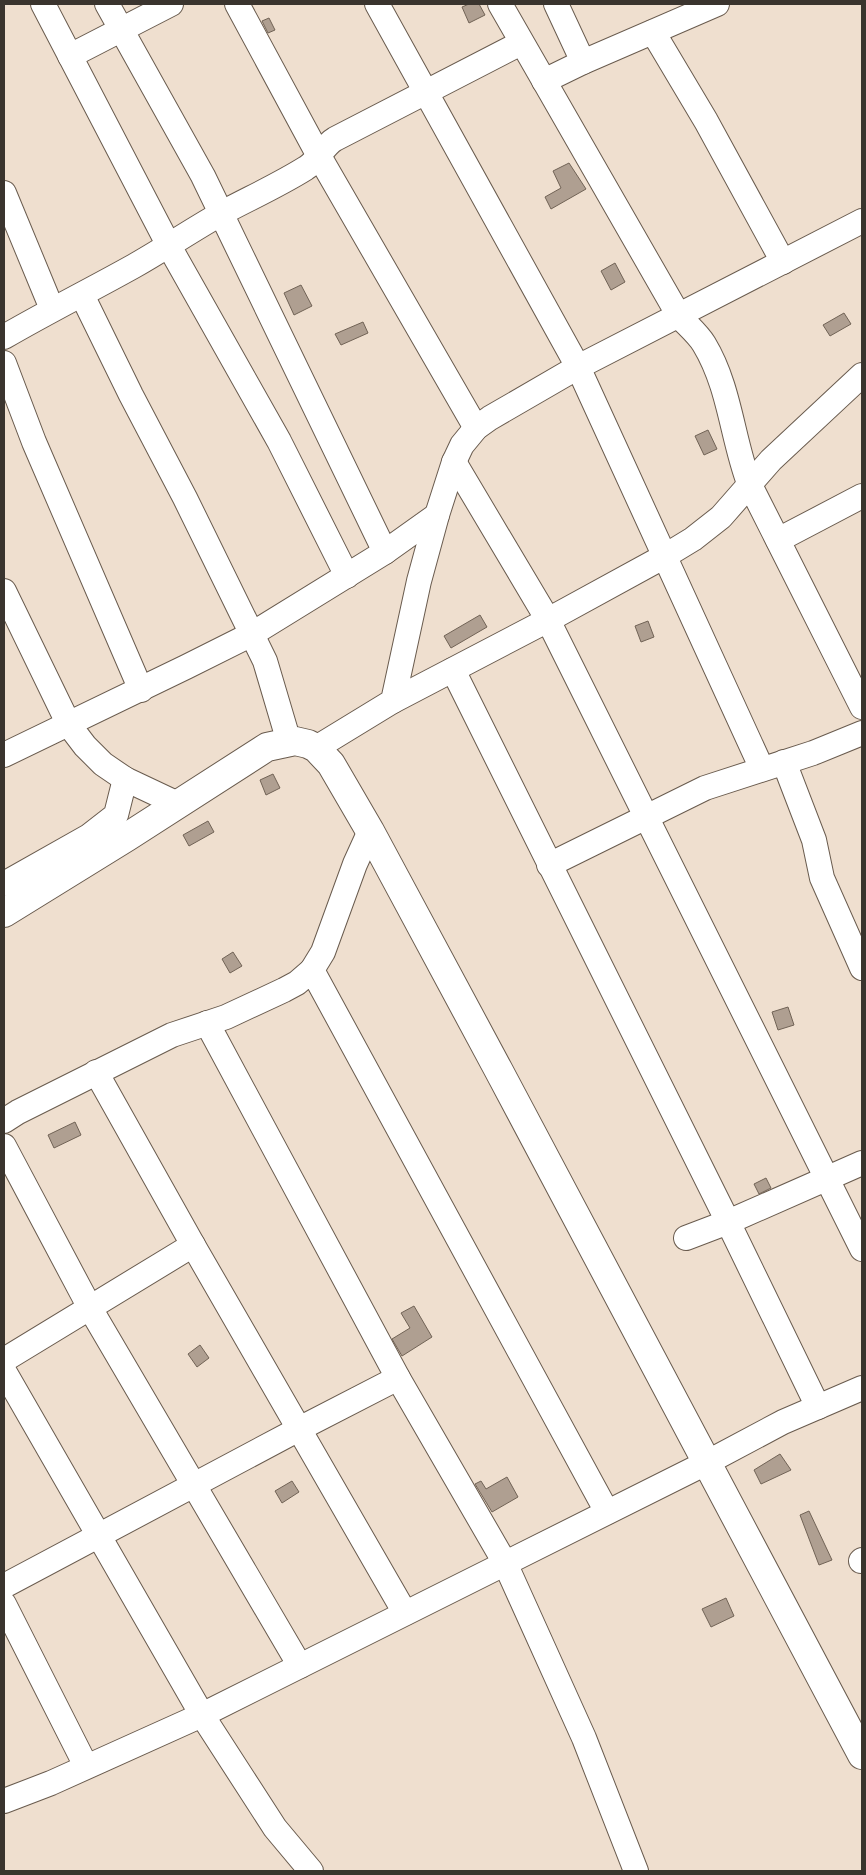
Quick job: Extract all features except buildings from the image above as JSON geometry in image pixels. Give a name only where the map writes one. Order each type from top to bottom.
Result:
[{"type":"main road","points":[[4,913],[267,747],[288,742],[308,744],[316,748],[331,764],[370,831],[862,1755]]},
{"type":"street","points":[[43,4],[169,246],[279,441],[347,576]]},
{"type":"street","points":[[107,4],[203,176],[220,215],[385,552]]},
{"type":"street","points":[[70,56],[171,4]]},
{"type":"street","points":[[237,4],[319,156],[476,428]]},
{"type":"street","points":[[377,4],[578,368],[762,770]]},
{"type":"street","points":[[500,4],[679,316],[703,342],[719,374],[741,460],[749,483],[862,707]]},
{"type":"street","points":[[556,4],[583,62]]},
{"type":"street","points":[[544,81],[653,32],[680,11],[717,4]]},
{"type":"street","points":[[653,32],[706,120],[783,262]]},
{"type":"street","points":[[4,336],[52,308],[82,295],[220,215],[306,168],[335,139],[521,43]]},
{"type":"street","points":[[4,193],[52,308]]},
{"type":"street","points":[[393,700],[419,581],[437,515],[454,462],[462,445],[476,428],[490,418],[578,368],[862,222]]},
{"type":"street","points":[[82,295],[265,661],[288,742]]},
{"type":"street","points":[[4,363],[34,442],[141,690]]},
{"type":"street","points":[[316,748],[393,700],[548,620],[665,556],[710,526],[771,460],[862,375]]},
{"type":"street","points":[[454,462],[548,620],[828,1177],[862,1249]]},
{"type":"street","points":[[778,540],[862,496]]},
{"type":"street","points":[[4,755],[141,690],[252,634],[385,552],[437,515]]},
{"type":"street","points":[[4,591],[69,725],[85,746],[102,764],[125,779],[178,804]]},
{"type":"street","points":[[453,670],[818,1407]]},
{"type":"street","points":[[549,865],[705,788],[813,753],[862,733]]},
{"type":"street","points":[[784,762],[814,840],[822,878],[862,968]]},
{"type":"street","points":[[4,884],[89,836],[116,815],[125,779]]},
{"type":"street","points":[[4,1121],[96,1072],[172,1035],[239,1012],[297,983],[312,970],[323,952],[352,872],[370,831]]},
{"type":"street","points":[[312,970],[606,1512]]},
{"type":"street","points":[[207,1023],[398,1378],[505,1563],[584,1738],[636,1871]]},
{"type":"street","points":[[96,1072],[193,1245],[405,1613]]},
{"type":"street","points":[[4,1146],[90,1308],[300,1666]]},
{"type":"street","points":[[686,1238],[728,1222],[862,1162]]},
{"type":"street","points":[[4,1360],[193,1245]]},
{"type":"street","points":[[4,1371],[202,1714],[275,1828],[312,1871]]},
{"type":"street","points":[[4,1586],[398,1378]]},
{"type":"street","points":[[4,1801],[51,1784],[86,1766],[202,1714],[706,1463],[783,1422],[862,1388]]},
{"type":"street","points":[[4,1604],[86,1766]]}]
